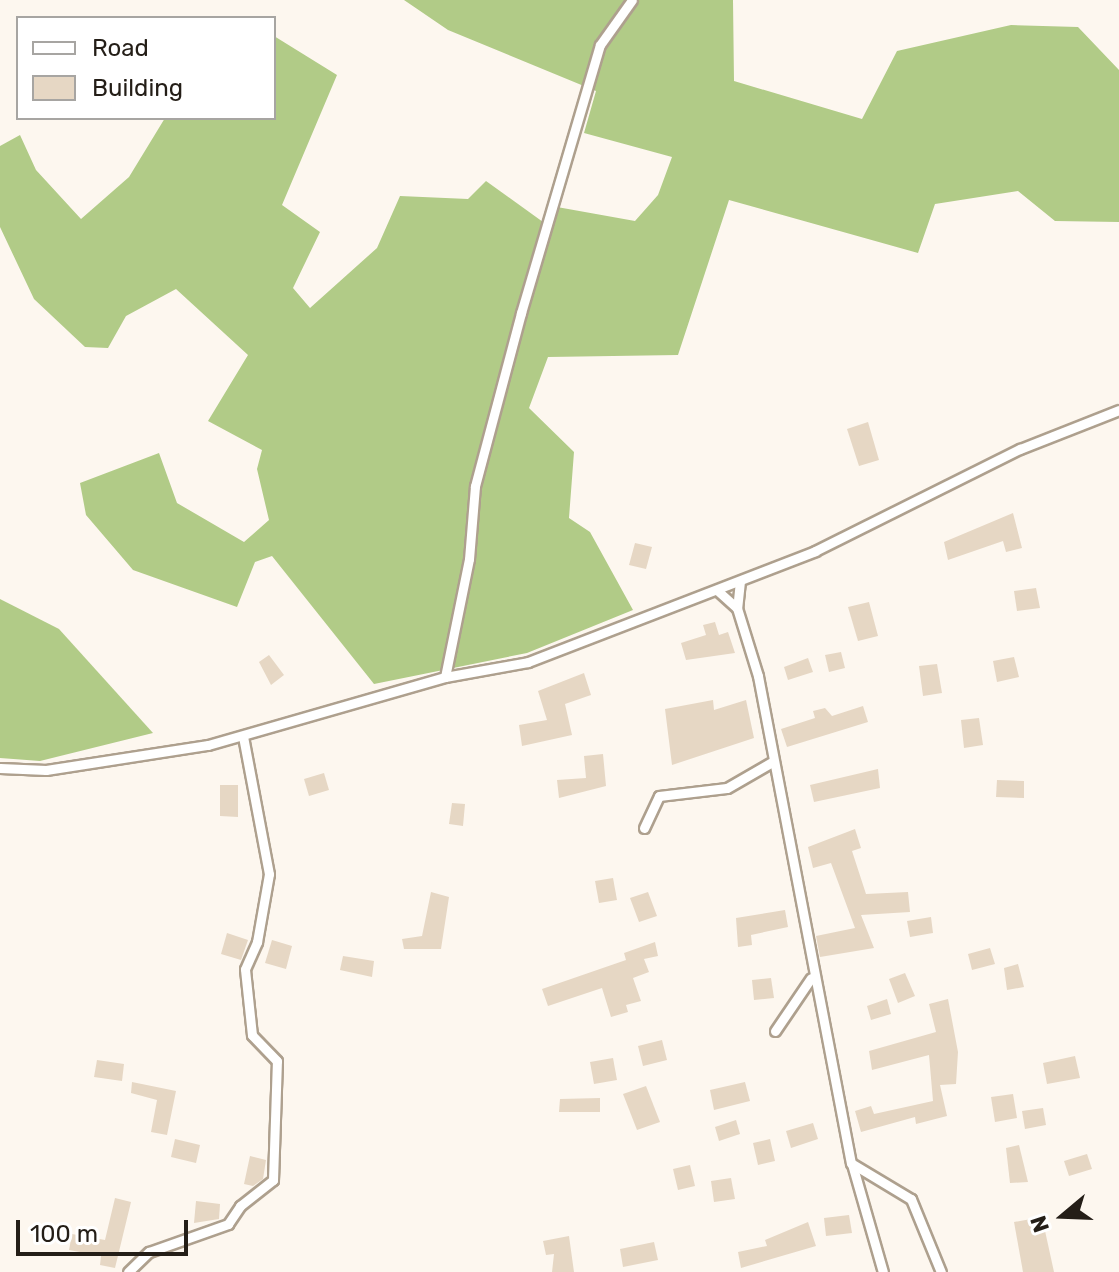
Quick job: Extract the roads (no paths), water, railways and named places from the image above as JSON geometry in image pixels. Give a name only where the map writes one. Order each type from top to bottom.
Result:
[{"type":"street","points":[[445,677],[469,559],[475,486],[521,313],[600,45],[632,0]]},
{"type":"street","points":[[0,768],[127,761],[243,736],[445,677],[528,662],[718,591],[1020,449],[1119,410]]},
{"type":"street","points":[[740,581],[737,608],[758,676],[795,882],[807,915],[813,973],[851,1163],[883,1272]]},
{"type":"street","points":[[718,591],[737,608]]},
{"type":"street","points":[[128,1272],[149,1252],[228,1224],[240,1206],[273,1180],[277,1061],[252,1035],[245,969],[257,942],[269,874],[243,736]]},
{"type":"street","points":[[644,828],[659,796],[727,788],[772,762]]},
{"type":"street","points":[[775,1031],[810,987],[813,973]]},
{"type":"street","points":[[851,1163],[911,1199],[941,1272]]}]
